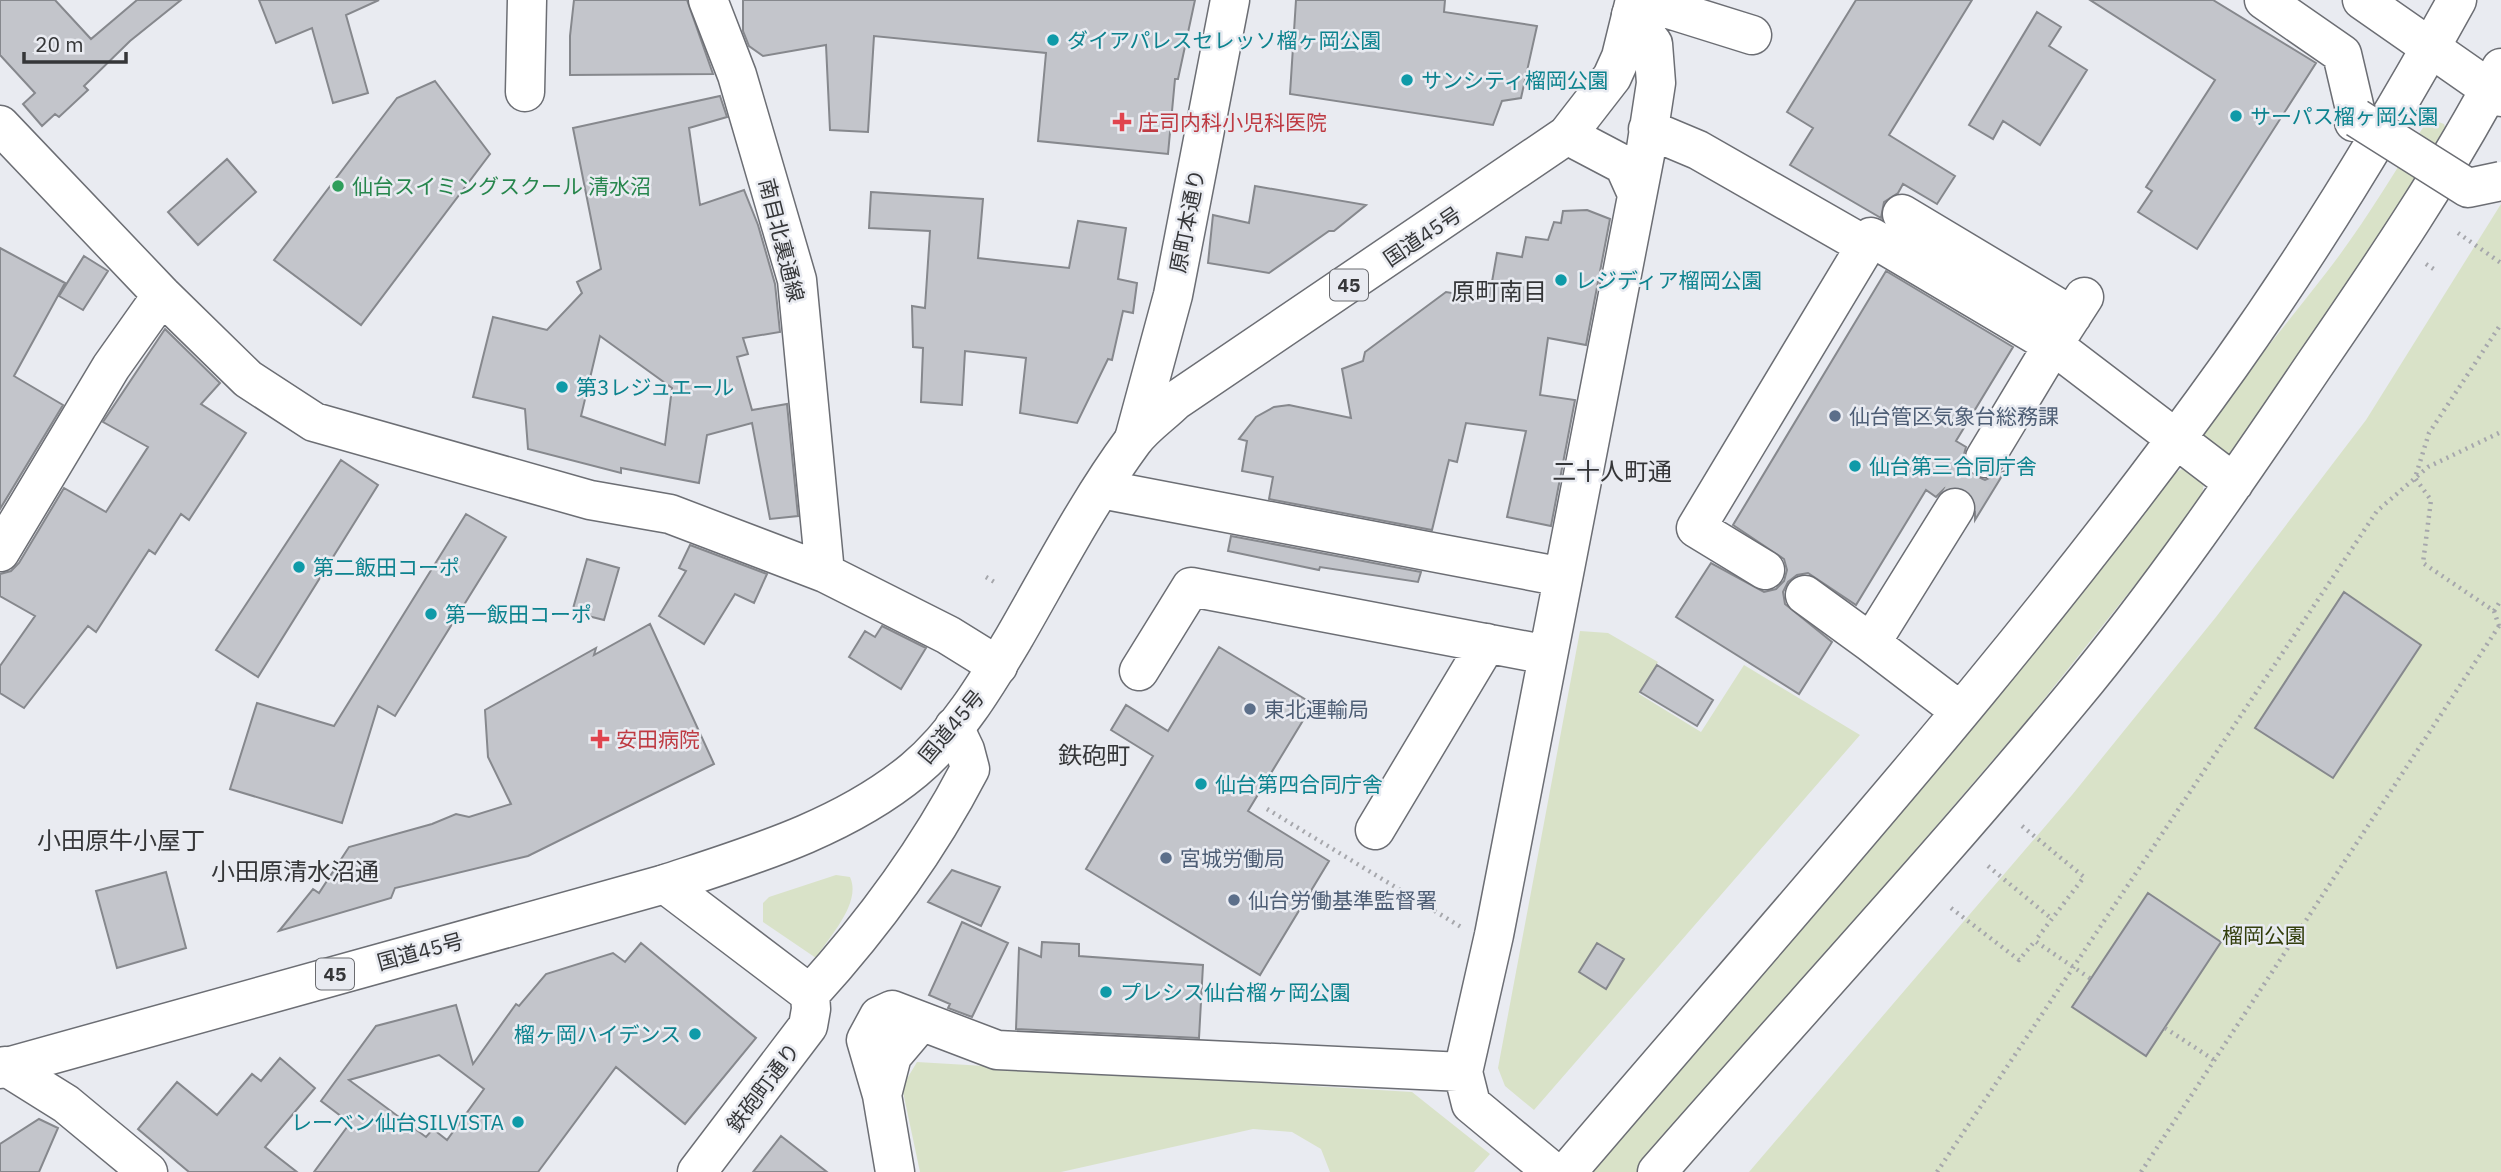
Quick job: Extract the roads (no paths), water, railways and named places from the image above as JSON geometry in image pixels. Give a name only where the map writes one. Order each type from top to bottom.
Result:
[{"type":"main road","points":[[525,92],[527,0]]},
{"type":"main road","name":"南目北裏通線","points":[[708,0],[737,75],[797,281],[825,573]]},
{"type":"main road","name":"原町本通り","points":[[1134,439],[1173,295],[1230,0]]},
{"type":"main road","points":[[2264,0],[2342,54],[2356,120],[2468,188],[2501,181]]},
{"type":"main road","points":[[1657,1172],[2073,697],[2234,483],[2402,234],[2497,85],[2431,48],[2362,0]]},
{"type":"main road","points":[[1567,1172],[1960,710],[2176,439],[2233,361],[2371,152],[2457,0]]},
{"type":"main road","points":[[1635,5],[1752,35]]},
{"type":"main road","points":[[1553,1172],[1471,1104],[1463,1072],[1494,935],[1656,83],[1653,44],[1635,5]]},
{"type":"main road","name":"国道45号","points":[[3,1068],[665,884],[761,853],[851,812],[915,769],[954,727],[998,666],[1101,489],[1134,439],[1175,401],[1567,135],[1612,77],[1621,57],[1635,5]]},
{"type":"main road","points":[[0,125],[162,295],[248,379],[314,422],[590,499],[670,514],[825,573],[948,635],[998,666]]},
{"type":"main road","points":[[1648,129],[1698,150],[1866,246]]},
{"type":"main road","points":[[1567,135],[1624,165],[1637,194]]},
{"type":"main road","points":[[1902,214],[2070,319],[2176,439],[2234,483]]},
{"type":"main road","points":[[1765,570],[1696,528],[1871,237],[2070,319]]},
{"type":"main road","points":[[0,552],[110,367],[162,295]]},
{"type":"main road","points":[[1985,458],[2070,319]]},
{"type":"main road","points":[[1101,489],[1563,577]]},
{"type":"main road","points":[[1871,643],[1955,508]]},
{"type":"main road","points":[[1139,671],[1191,587],[1548,655]]},
{"type":"main road","points":[[1805,595],[1960,710]]},
{"type":"main road","points":[[1375,830],[1487,643]]},
{"type":"main road","points":[[665,884],[810,994],[836,966],[922,851],[952,804],[970,769],[954,727]]},
{"type":"main road","name":"鉄砲町通り","points":[[697,1172],[808,1026],[810,994]]},
{"type":"main road","points":[[895,1172],[882,1095],[892,1056],[920,1023],[997,1050],[1463,1072]]},
{"type":"main road","points":[[3,1068],[66,1104],[148,1172]]},
{"type":"tunnel","points":[[1955,508],[1985,458]]},
{"type":"place","name":"ダイアパレスセレッソ榴ヶ岡公園","points":[[1053,40]]},
{"type":"place","name":"サンシティ榴岡公園","points":[[1407,80]]},
{"type":"place","name":"サーパス榴ヶ岡公園","points":[[2236,116]]},
{"type":"place","name":"庄司内科小児科医院","points":[[1122,122]]},
{"type":"place","name":"仙台スイミングスクール 清水沼","points":[[338,186]]},
{"type":"place","name":"レジディア榴岡公園","points":[[1561,280]]},
{"type":"place","name":"第3レジュエール","points":[[562,387]]},
{"type":"place","name":"仙台管区気象台総務課","points":[[1835,416]]},
{"type":"place","name":"仙台第三合同庁舎","points":[[1855,466]]},
{"type":"place","name":"第二飯田コーポ","points":[[299,567]]},
{"type":"place","name":"第一飯田コーポ","points":[[431,614]]},
{"type":"place","name":"東北運輸局","points":[[1250,709]]},
{"type":"place","name":"安田病院","points":[[600,739]]},
{"type":"place","name":"仙台第四合同庁舎","points":[[1201,784]]},
{"type":"place","name":"宮城労働局","points":[[1166,858]]},
{"type":"place","name":"仙台労働基準監督署","points":[[1234,900]]},
{"type":"place","name":"プレシス仙台榴ヶ岡公園","points":[[1106,992]]},
{"type":"place","name":"榴ヶ岡ハイデンス","points":[[695,1034]]},
{"type":"place","name":"レーベン仙台SILVISTA","points":[[518,1122]]},
{"type":"district","name":"原町南目","points":[[1499,291]]},
{"type":"district","name":"二十人町通","points":[[1612,471]]},
{"type":"district","name":"鉄砲町","points":[[1094,755]]},
{"type":"district","name":"小田原牛小屋丁","points":[[121,840]]},
{"type":"district","name":"小田原清水沼通","points":[[295,871]]},
{"type":"park label","name":"榴岡公園","points":[[2264,935]]}]
